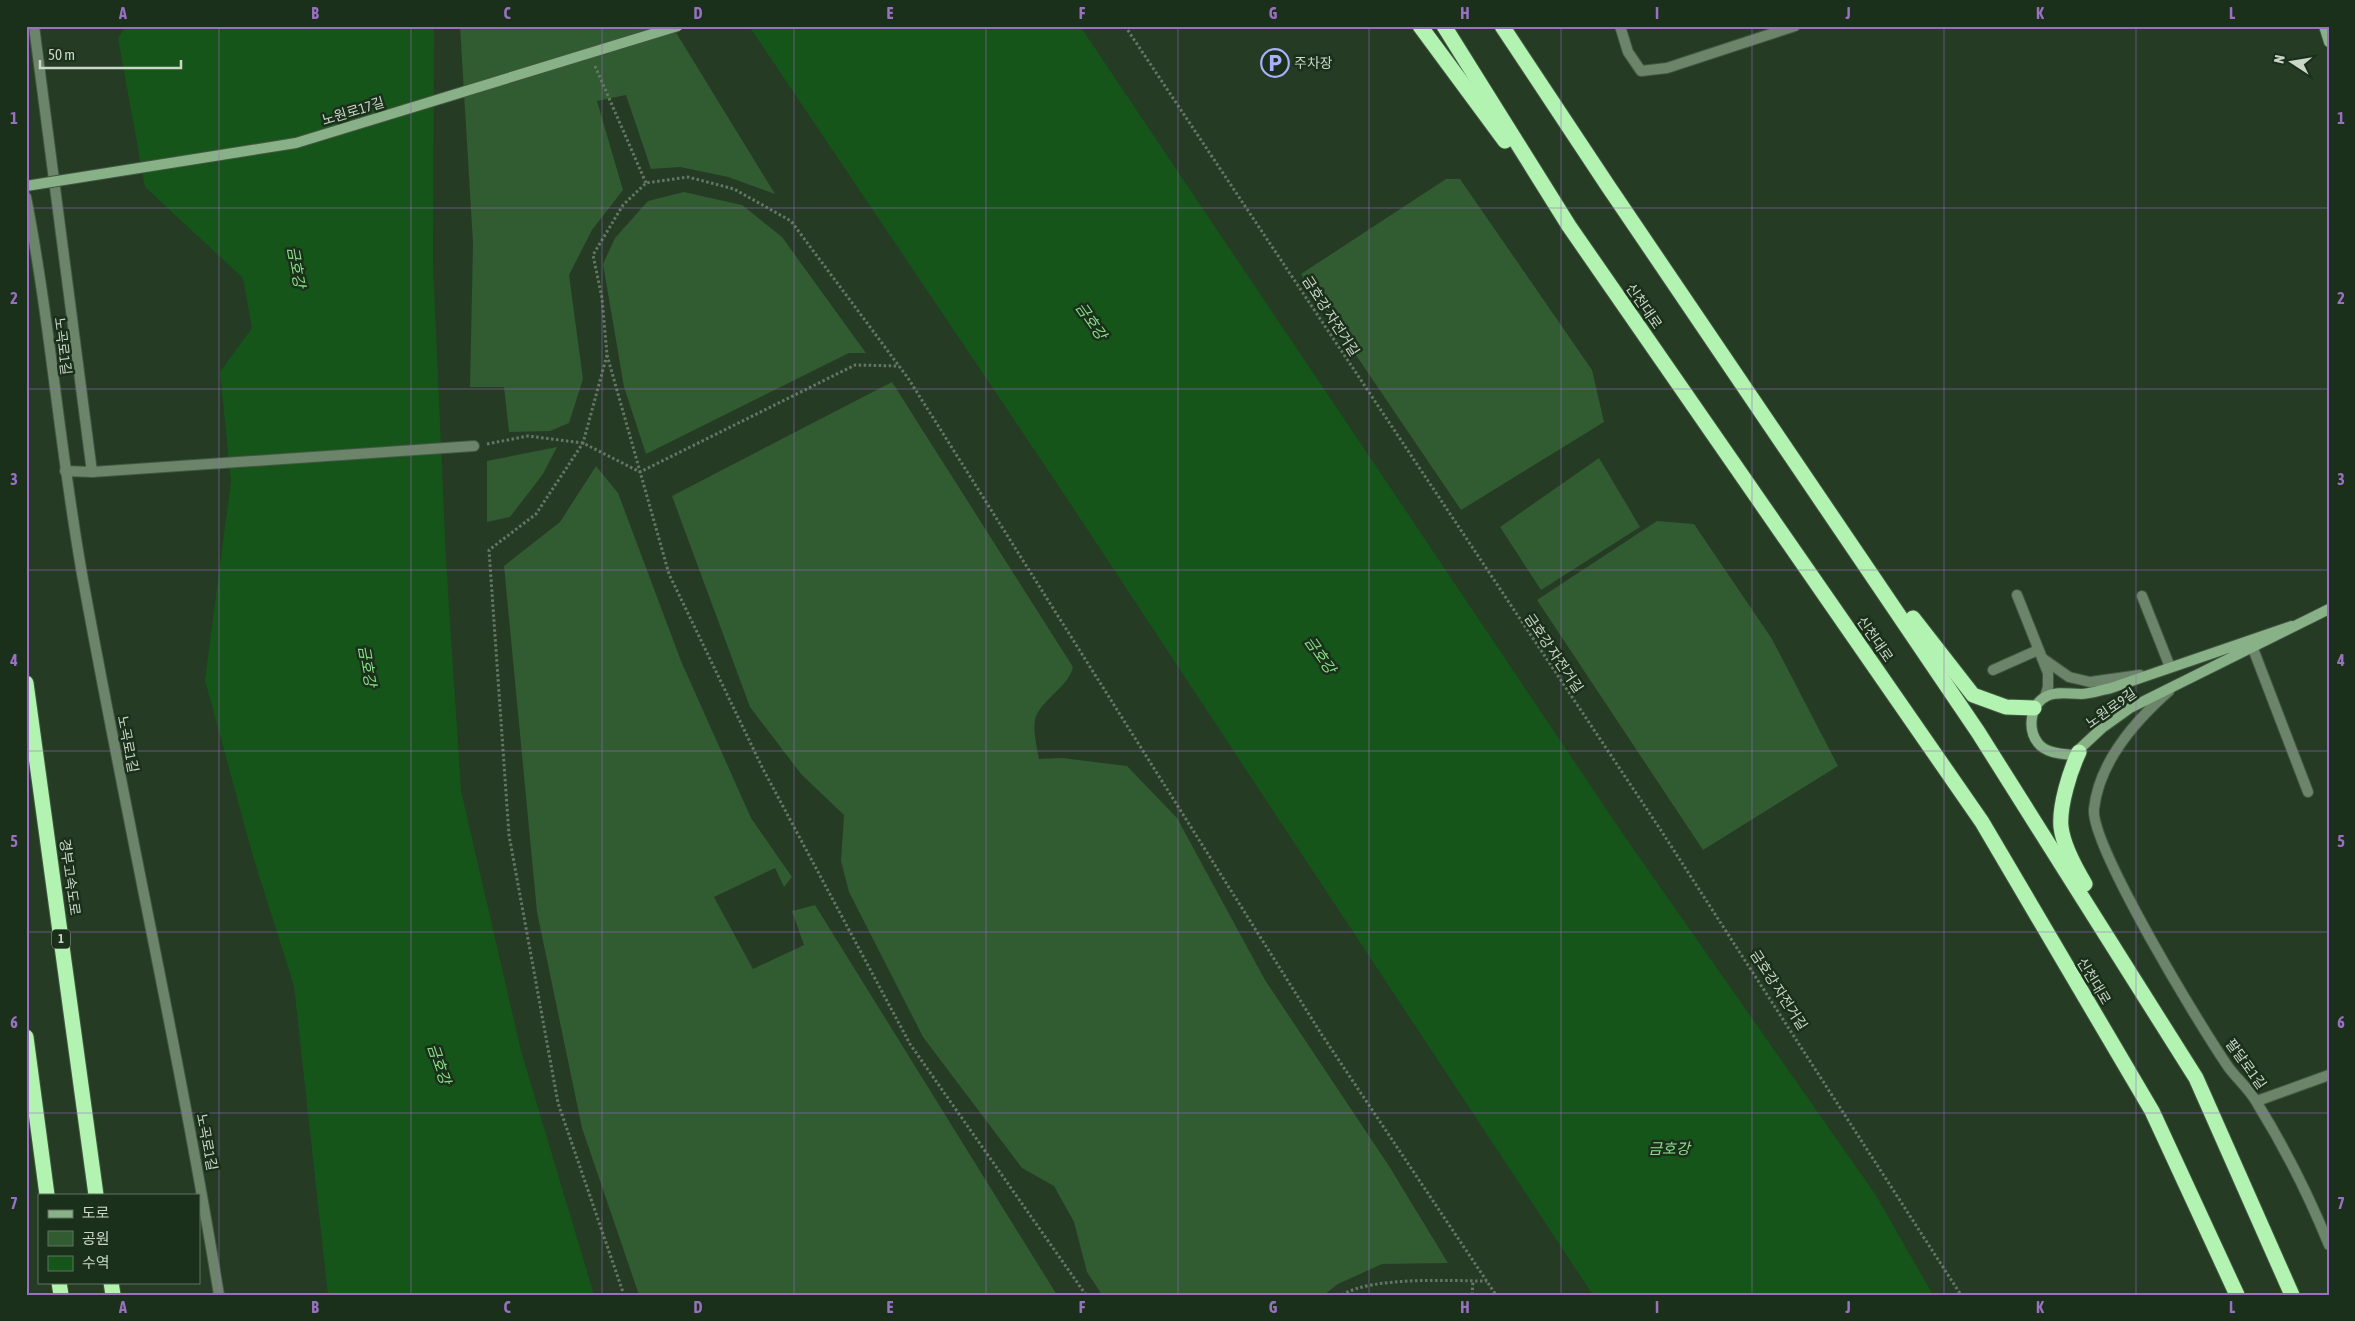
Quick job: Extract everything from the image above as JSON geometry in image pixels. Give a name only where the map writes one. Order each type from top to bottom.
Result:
[{"type":"highway","points":[[1420,26],[1569,226]]},
{"type":"highway","name":"신천대로","points":[[1444,26],[1569,226],[1982,822],[2152,1111],[2237,1295]]},
{"type":"highway","points":[[1502,26],[1978,732],[2196,1078],[2292,1295]]},
{"type":"highway","points":[[1798,466],[1973,695],[2006,707],[2034,708]]},
{"type":"highway","name":"경부고속도로","points":[[26,683],[96,1194]]},
{"type":"highway","points":[[2076,753],[2065,790],[2061,827],[2076,869],[2184,1044],[2251,1204]]},
{"type":"highway","points":[[26,1037],[47,1194]]},
{"type":"main road","name":"노원로17길","points":[[26,186],[296,143],[678,26]]},
{"type":"main road","points":[[2324,26],[2329,42]]},
{"type":"main road","name":"노원로9길","points":[[2076,753],[2102,728],[2130,708],[2329,609]]},
{"type":"main road","name":"노원로9길","points":[[2045,697],[2059,692],[2083,694],[2111,688],[2292,626]]},
{"type":"main road","points":[[2045,697],[2034,708],[2032,727],[2038,744],[2049,750],[2076,753]]},
{"type":"street","points":[[34,26],[92,472]]},
{"type":"street","points":[[1620,26],[1628,52],[1641,71],[1667,68],[1795,26]]},
{"type":"street","name":"노곡로1길","points":[[26,197],[42,294],[65,472],[84,583],[195,1147],[219,1295]]},
{"type":"street","points":[[65,472],[92,472],[474,446]]},
{"type":"street","points":[[2017,595],[2048,673],[2048,687],[2045,697]]},
{"type":"street","points":[[2142,596],[2170,667]]},
{"type":"street","points":[[2252,646],[2308,792]]},
{"type":"street","points":[[1993,670],[2040,654]]},
{"type":"street","points":[[2040,654],[2069,677],[2090,682],[2150,674]]},
{"type":"street","name":"팔달로1길","points":[[2176,685],[2158,700],[2130,731],[2102,773],[2094,808],[2096,828],[2132,904],[2184,996],[2229,1068],[2257,1102],[2312,1204],[2329,1244]]},
{"type":"street","points":[[2257,1102],[2329,1076]]},
{"type":"path","name":"금호강 자전거길","points":[[1125,26],[1662,832],[1961,1295]]},
{"type":"path","points":[[590,54],[646,183]]},
{"type":"path","points":[[1086,1295],[906,1036],[763,769],[669,574],[607,355],[602,298],[593,255],[623,205],[646,183],[688,177],[734,190],[792,221],[898,366],[1322,1035],[1496,1295]]},
{"type":"path","points":[[607,355],[583,443],[536,514],[490,550],[509,836],[558,1103],[624,1295]]},
{"type":"path","points":[[640,472],[855,365],[898,366]]},
{"type":"path","points":[[474,446],[528,436],[583,443],[640,472]]},
{"type":"path","points":[[1342,1295],[1350,1290],[1398,1281],[1487,1281]]},
{"type":"path","points":[[1472,1295],[1473,1281]]},
{"type":"green space","points":[[460,26],[672,26],[775,194],[728,177],[680,167],[651,169],[626,95],[597,101],[623,190],[592,230],[569,275],[583,379],[569,423],[550,431],[509,432],[504,387],[470,387],[473,243]]},
{"type":"green space","points":[[1446,179],[1460,179],[1592,370],[1604,422],[1461,510],[1301,274]]},
{"type":"green space","points":[[684,192],[742,205],[782,237],[866,353],[849,353],[646,454],[624,387],[603,264],[615,238],[648,201]]},
{"type":"green space","points":[[892,382],[1073,667],[1066,681],[1037,713],[1034,729],[1039,759],[1062,758],[1127,766],[1177,818],[1265,980],[1389,1166],[1448,1263],[1382,1264],[1338,1284],[1324,1295],[1102,1295],[1087,1272],[1074,1222],[1054,1186],[1022,1168],[923,1037],[849,892],[841,861],[844,815],[801,774],[750,707],[672,496]]},
{"type":"green space","points":[[557,447],[543,474],[510,517],[487,522],[487,461]]},
{"type":"green space","points":[[1599,458],[1640,527],[1541,590],[1500,527]]},
{"type":"green space","points":[[596,466],[618,493],[681,661],[751,818],[792,877],[784,887],[775,868],[714,897],[753,969],[804,945],[792,911],[815,905],[1057,1295],[639,1295],[582,1128],[537,912],[504,566],[560,522]]},
{"type":"green space","points":[[1657,521],[1694,524],[1772,639],[1838,766],[1703,850],[1537,600]]},
{"type":"water","name":"금호강","points":[[126,26],[434,26],[433,265],[446,560],[461,791],[521,1051],[594,1295],[328,1295],[294,986],[252,853],[205,680],[231,481],[220,372],[252,328],[243,278],[145,187],[118,38]]},
{"type":"water","name":"금호강","points":[[749,26],[1080,26],[1625,837],[1875,1194],[1933,1295],[1593,1295],[1060,488]]},
{"type":"place","name":"주차장","points":[[1275,63]]}]
